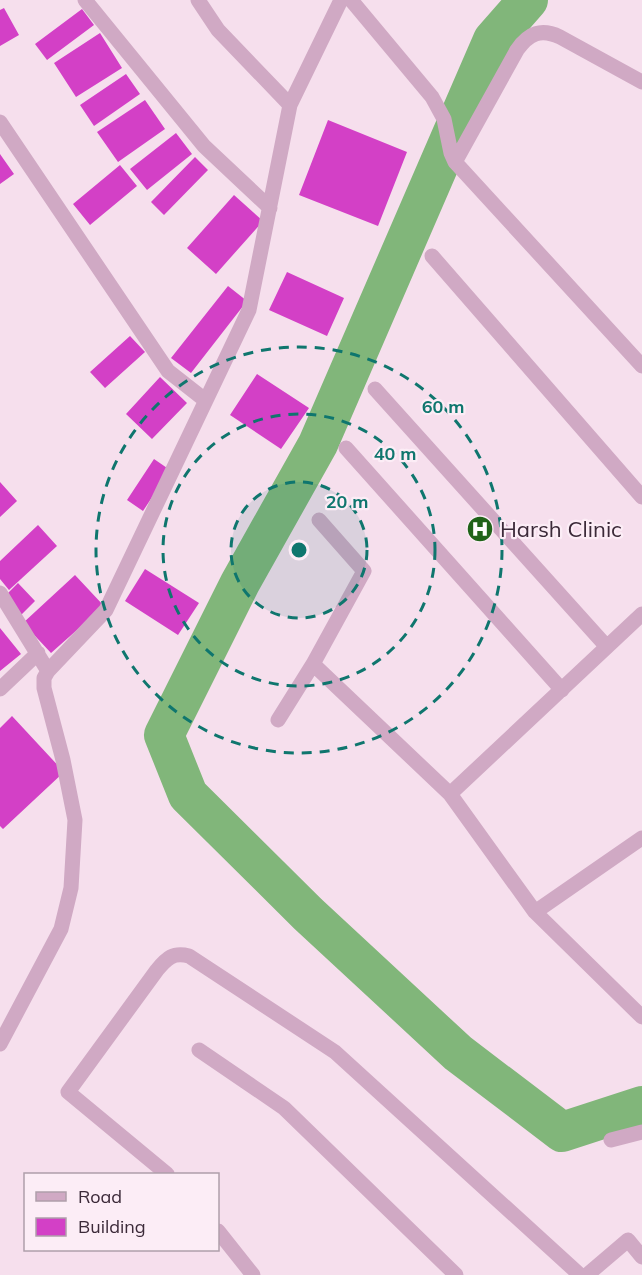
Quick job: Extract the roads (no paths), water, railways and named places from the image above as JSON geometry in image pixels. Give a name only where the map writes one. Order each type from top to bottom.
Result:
[{"type":"street","points":[[85,0],[204,146],[270,208]]},
{"type":"street","points":[[198,0],[218,30],[290,105]]},
{"type":"street","points":[[1,1039],[61,929],[71,888],[75,820],[63,760],[44,688],[44,678],[106,610],[249,310],[290,105],[341,0]]},
{"type":"street","points":[[351,0],[425,86],[444,118],[453,158],[642,366]]},
{"type":"street","points":[[453,158],[517,50],[532,34],[550,32],[642,82]]},
{"type":"street","points":[[0,122],[168,371],[205,400]]},
{"type":"street","points":[[432,256],[642,497]]},
{"type":"street","points":[[375,389],[607,647]]},
{"type":"street","points":[[346,448],[562,690]]},
{"type":"street","points":[[278,720],[313,664],[364,571],[320,520]]},
{"type":"street","points":[[0,593],[48,671]]},
{"type":"street","points":[[450,794],[642,614]]},
{"type":"street","points":[[0,689],[38,654]]},
{"type":"street","points":[[313,664],[450,794],[535,912],[642,1017]]},
{"type":"street","points":[[535,912],[642,838]]},
{"type":"street","points":[[166,1173],[68,1092],[165,960],[173,954],[180,954],[189,956],[335,1052],[580,1275]]},
{"type":"street","points":[[199,1050],[284,1108],[456,1275]]},
{"type":"street","points":[[611,1140],[642,1132]]},
{"type":"street","points":[[219,1233],[253,1275]]},
{"type":"street","points":[[587,1275],[628,1240],[642,1257]]},
{"type":"waterway","points":[[528,0],[493,40],[318,444],[240,583],[164,735],[188,795],[308,914],[458,1053],[562,1132],[642,1106]]},
{"type":"place","name":"Harsh Clinic","points":[[480,529]]}]
